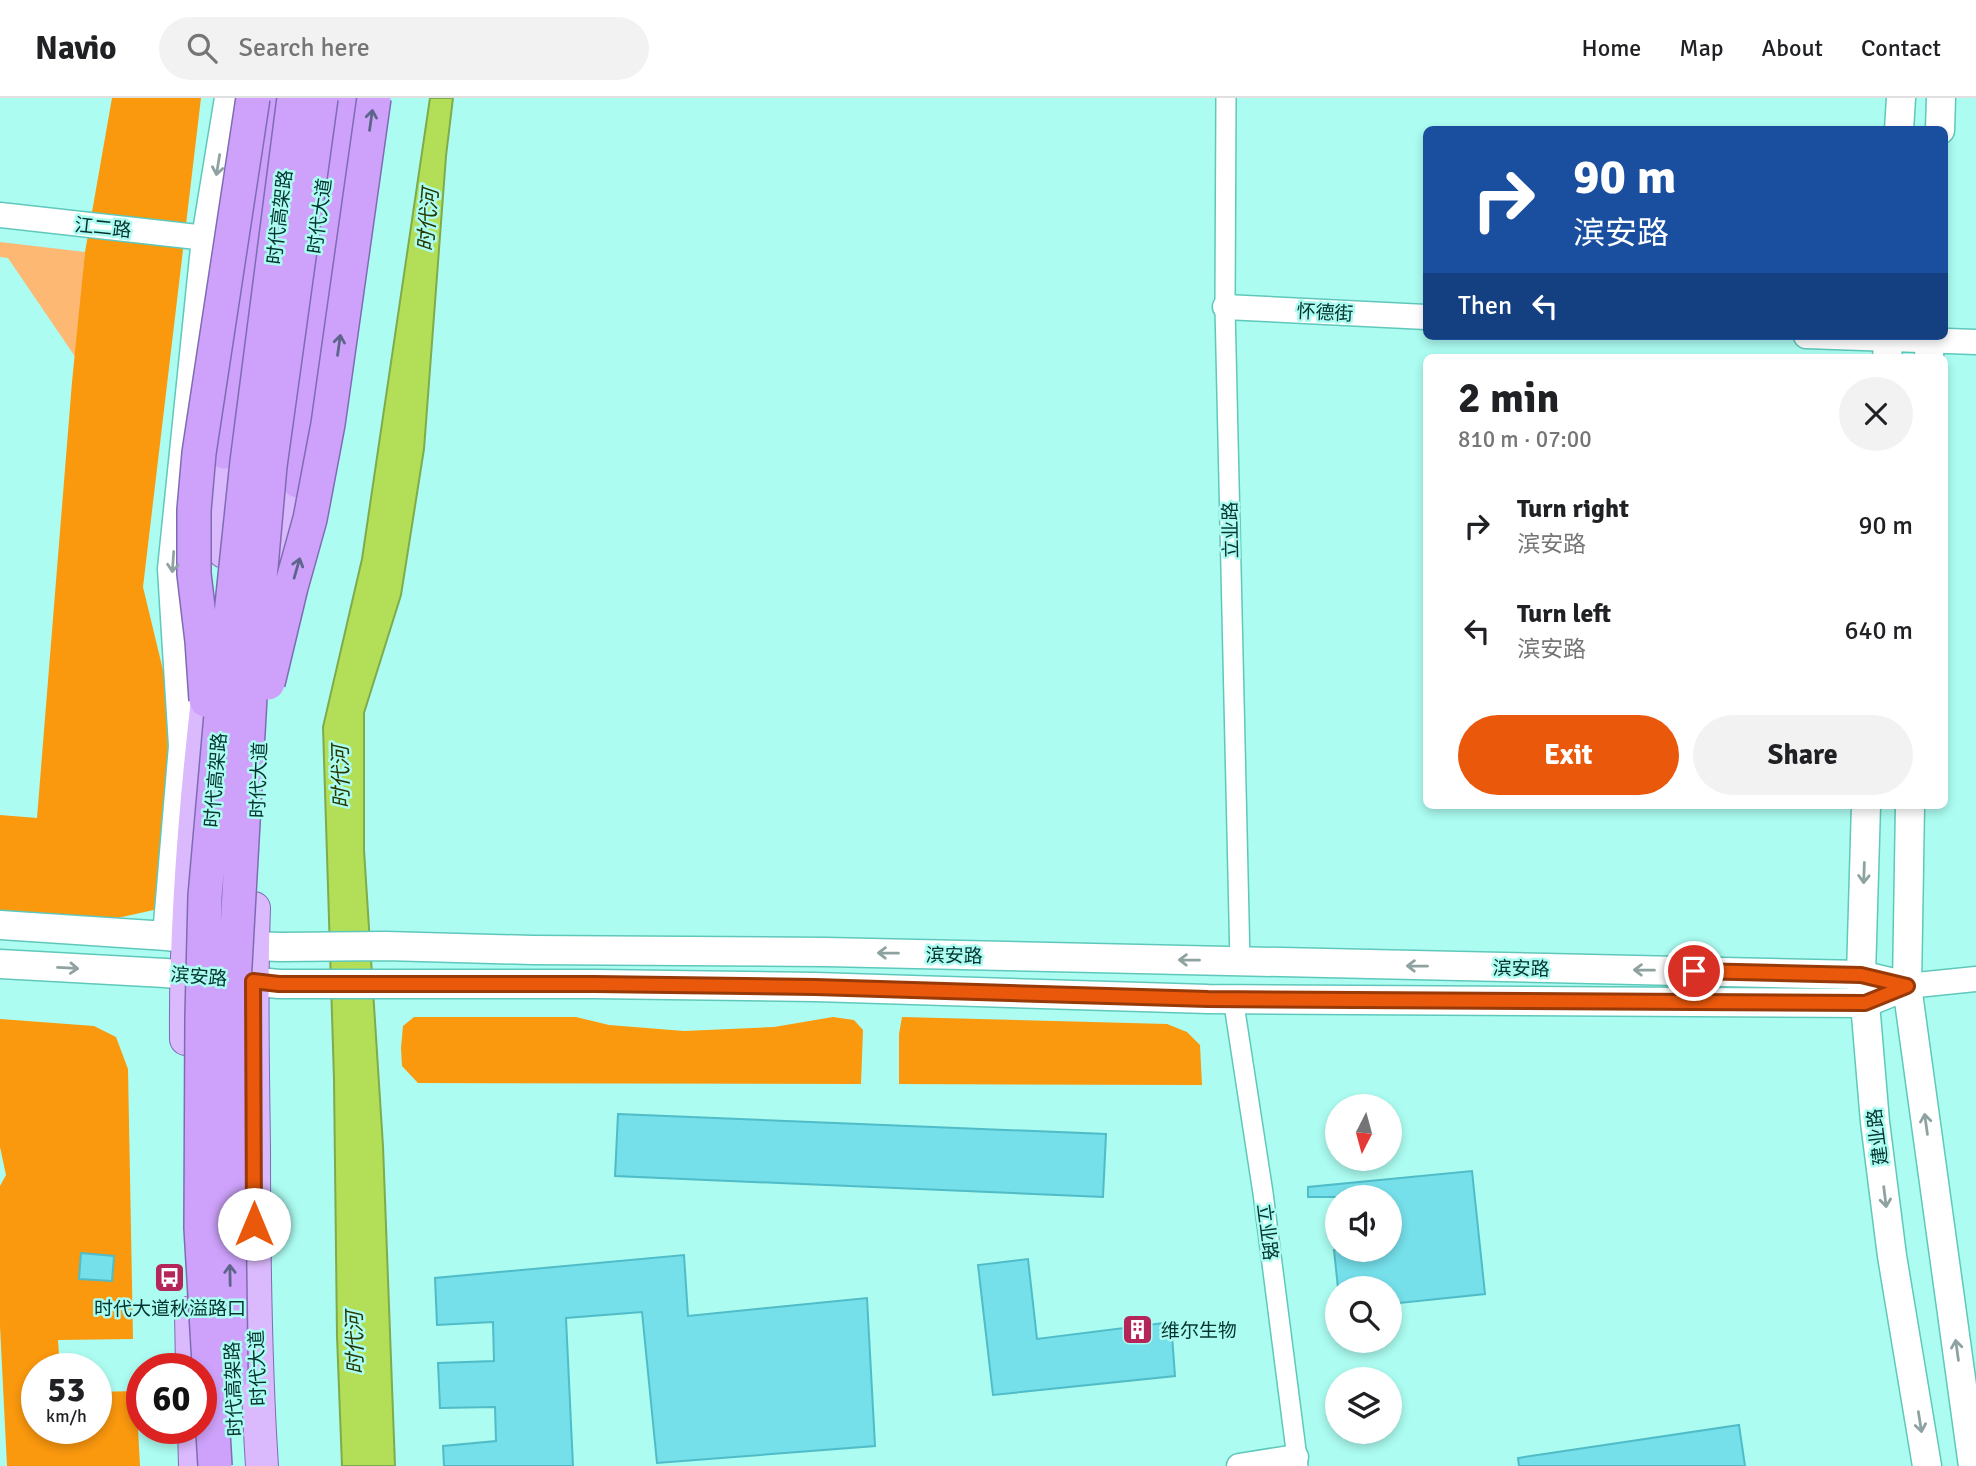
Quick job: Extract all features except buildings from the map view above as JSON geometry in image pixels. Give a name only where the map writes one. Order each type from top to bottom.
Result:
[{"type":"highway","points":[[227,822],[194,574],[194,510],[199,453],[253,98]]},
{"type":"highway","points":[[224,452],[270,98]]},
{"type":"highway","name":"时代高架路","points":[[236,1466],[231,1392],[229,1236],[232,1018],[224,681],[247,462],[294,98]]},
{"type":"highway","name":"时代高架路","points":[[215,1466],[201,1228],[205,896],[227,822],[251,679],[270,466],[321,98]]},
{"type":"highway","points":[[298,481],[349,98]]},
{"type":"highway","points":[[227,822],[310,519],[326,438],[374,98]]},
{"type":"main road","points":[[192,1353],[186,975],[177,937],[183,746],[172,569],[206,238],[229,98]]},
{"type":"main road","points":[[177,937],[282,98]]},
{"type":"main road","name":"时代大道","points":[[262,1466],[256,1355],[253,946],[264,645],[272,564],[336,98]]},
{"type":"main road","points":[[1899,126],[1901,98]]},
{"type":"main road","points":[[1940,126],[1941,98]]},
{"type":"main road","points":[[224,452],[219,502],[224,552]]},
{"type":"main road","points":[[272,564],[291,515],[298,481]]},
{"type":"main road","points":[[181,721],[217,617]]},
{"type":"main road","name":"建业路","points":[[1866,809],[1861,975],[1875,1122],[1892,1256],[1927,1466]]},
{"type":"main road","points":[[1910,809],[1907,986],[1973,1466]]},
{"type":"main road","name":"滨安路","points":[[0,925],[177,937],[253,946],[826,952],[1861,975],[1907,986]]},
{"type":"main road","name":"滨安路","points":[[0,964],[186,975],[279,984],[815,987],[1208,999],[1865,1003],[1907,986]]},
{"type":"main road","points":[[194,1444],[195,1466]]},
{"type":"street","name":"立业路","points":[[1226,98],[1225,307],[1240,962]]},
{"type":"street","name":"江二路","points":[[0,215],[206,238]]},
{"type":"street","name":"怀德街","points":[[1225,307],[1423,317]]},
{"type":"street","points":[[1848,340],[1930,345],[1976,342]]},
{"type":"street","name":"滨安路","points":[[1907,986],[1976,979]]},
{"type":"street","name":"立业路","points":[[1233,998],[1263,1193],[1297,1462]]},
{"type":"street","points":[[1239,1466],[1297,1462]]},
{"type":"shaded area","points":[[112,98],[201,98],[143,587],[168,691],[167,907],[113,919],[0,913],[0,815],[37,818],[85,252]]},
{"type":"shaded area","points":[[0,242],[85,252],[76,358],[8,258],[0,257]]},
{"type":"shaded area","points":[[414,1017],[576,1017],[609,1025],[684,1031],[774,1027],[833,1017],[854,1020],[863,1030],[861,1084],[418,1083],[402,1066],[403,1026]]},
{"type":"shaded area","points":[[902,1017],[1167,1024],[1187,1032],[1200,1045],[1202,1085],[899,1084],[899,1034]]},
{"type":"shaded area","points":[[0,1019],[94,1026],[116,1037],[128,1069],[133,1339],[58,1340],[59,1353],[21,1353],[21,1444],[112,1444],[112,1392],[126,1391],[126,1444],[139,1444],[140,1466],[7,1466],[0,1326],[0,1186],[6,1175],[0,1147]]},
{"type":"water","name":"时代河","points":[[430,98],[453,98],[446,156],[424,449],[401,595],[364,713],[364,850],[383,1146],[395,1466],[342,1466],[323,727],[362,559]]},
{"type":"place","name":"时代大道秋溢路口","points":[[170,1277]]},
{"type":"place","name":"维尔生物","points":[[1138,1330]]},
{"type":"route","points":[[254,1224],[253,981],[279,984],[815,987],[1208,999],[1865,1003],[1907,986],[1861,975],[1694,971]]}]
